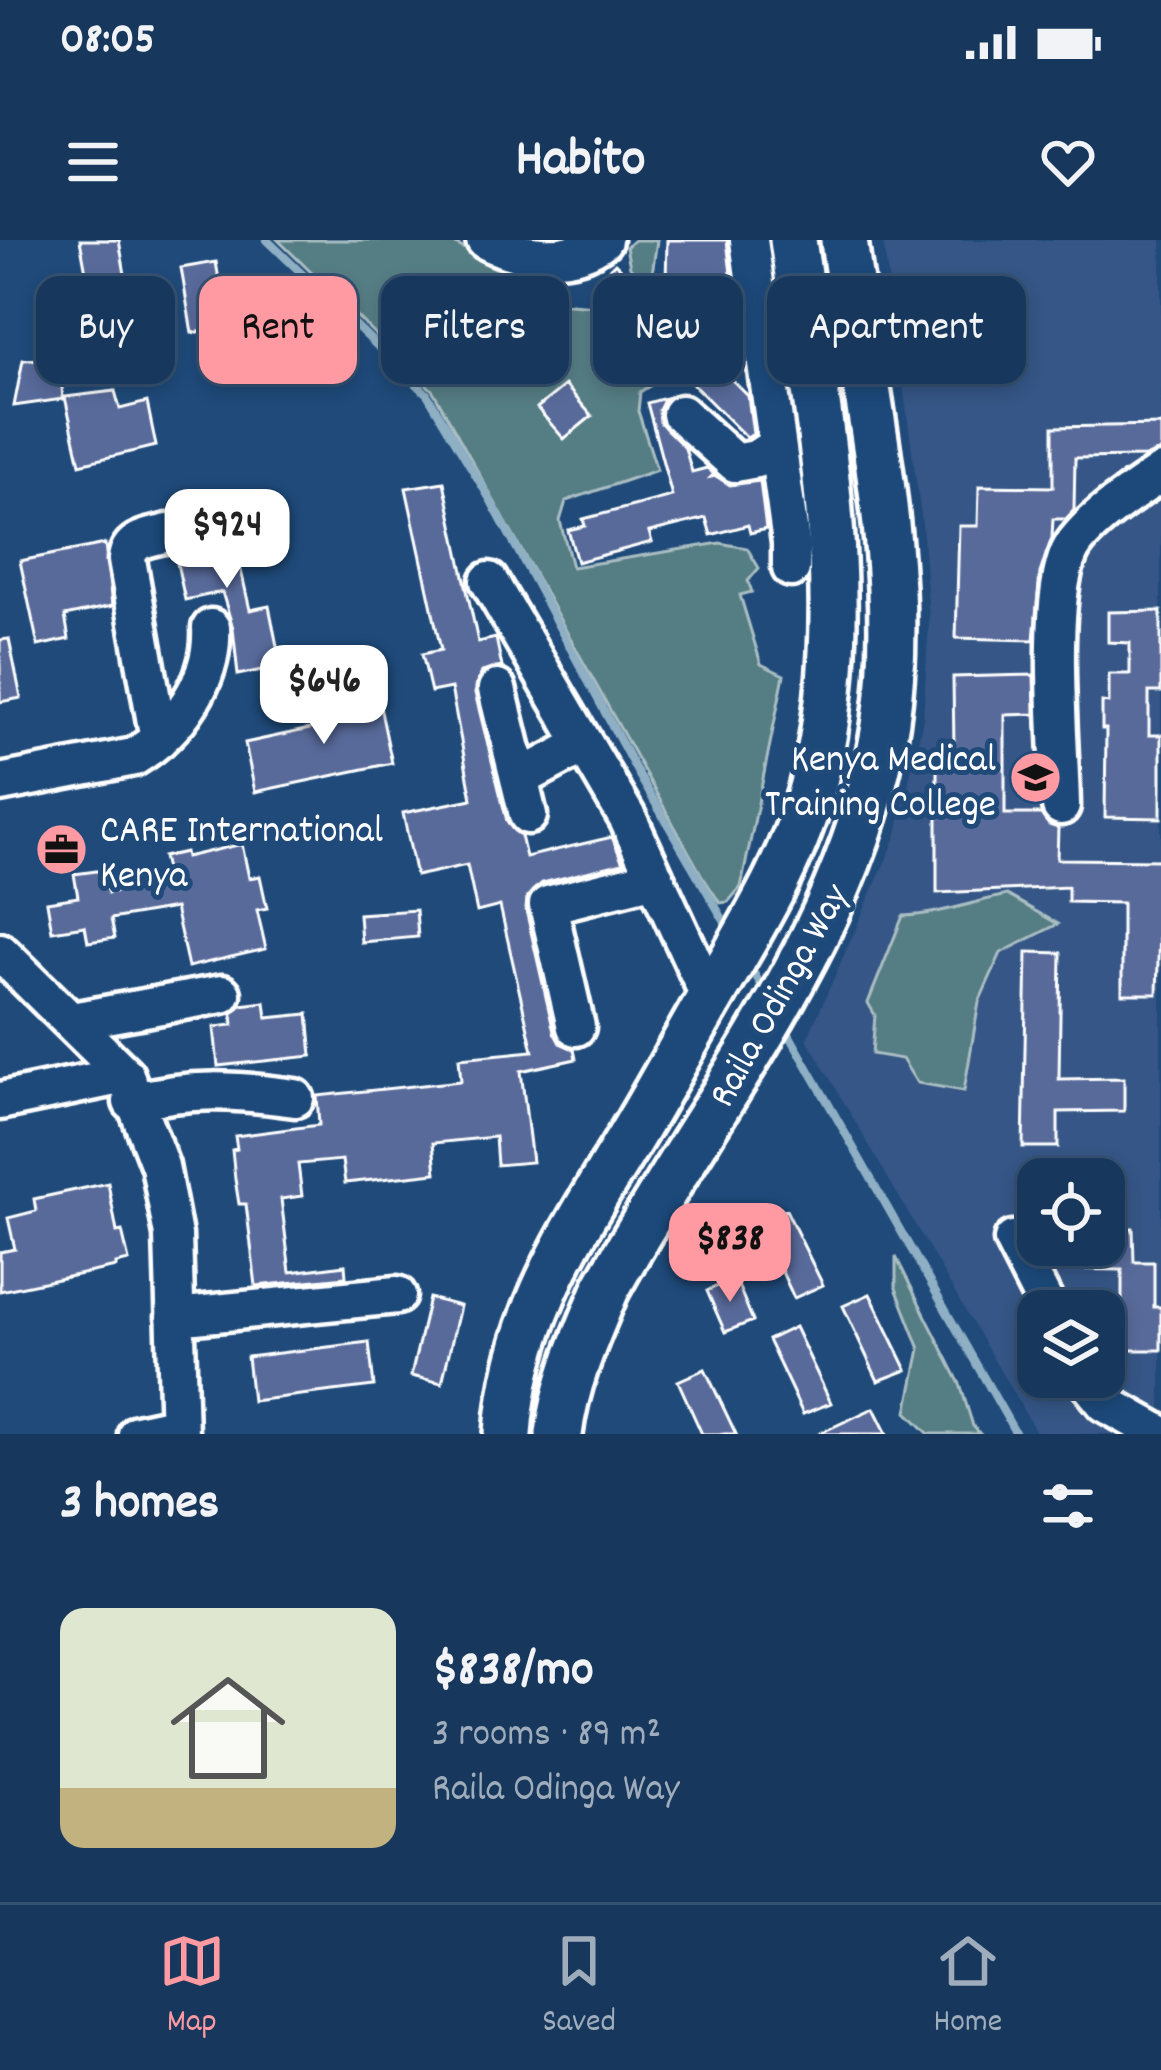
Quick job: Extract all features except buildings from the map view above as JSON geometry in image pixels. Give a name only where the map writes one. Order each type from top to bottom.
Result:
[{"type":"main road","name":"Raila Odinga Way","points":[[559,1434],[582,1345],[606,1289],[774,1007],[837,891],[867,800],[886,720],[890,544],[844,240]]},
{"type":"main road","name":"Raila Odinga Way","points":[[508,1434],[520,1352],[554,1264],[730,965],[787,855],[814,783],[836,617],[830,532],[792,246]]},
{"type":"street","points":[[485,240],[511,253],[558,256],[591,249],[603,240]]},
{"type":"street","points":[[749,240],[791,568]]},
{"type":"street","points":[[681,414],[735,463],[756,459],[778,445]]},
{"type":"street","points":[[1061,806],[1057,598],[1070,550],[1109,510],[1161,473]]},
{"type":"street","points":[[160,739],[127,560],[135,542],[168,533]]},
{"type":"street","points":[[489,581],[628,819],[655,878],[730,965]]},
{"type":"street","points":[[0,783],[134,757],[160,739],[207,671],[211,628]]},
{"type":"street","points":[[528,815],[499,694],[542,676]]},
{"type":"street","points":[[519,779],[583,746]]},
{"type":"street","points":[[576,1027],[548,905],[655,878]]},
{"type":"street","points":[[3,959],[72,1021],[129,1089],[160,1166],[169,1202],[178,1430],[137,1434]]},
{"type":"street","points":[[72,1021],[222,994]]},
{"type":"street","points":[[0,1101],[129,1089],[167,1093],[222,1089],[295,1098]]},
{"type":"street","points":[[1013,1240],[1038,1290]]},
{"type":"street","points":[[175,1317],[397,1295]]},
{"type":"street","points":[[1101,1398],[1160,1434]]},
{"type":"shaded area","name":"Kenya Medical Training College","points":[[883,240],[1161,240],[1161,1434],[1037,1434],[807,1039],[896,837],[923,719],[929,620],[922,523],[903,384],[1026,384],[1026,276],[888,276]]},
{"type":"green space","points":[[278,240],[448,240],[519,276],[381,276],[381,340],[357,317],[357,276],[315,276]]},
{"type":"green space","points":[[634,240],[657,240],[655,276],[640,276],[630,267],[626,247]]},
{"type":"green space","points":[[569,304],[593,306],[593,384],[653,384],[640,392],[638,411],[657,470],[566,501],[560,521],[572,567],[720,543],[747,548],[759,568],[748,581],[752,592],[740,595],[761,664],[784,675],[741,887],[728,902],[720,903],[701,874],[426,384],[569,384]]},
{"type":"green space","points":[[1007,895],[1058,924],[1001,953],[979,1002],[964,1091],[917,1083],[902,1059],[872,1054],[875,1015],[868,1003],[903,916]]},
{"type":"green space","points":[[896,1257],[980,1434],[929,1434],[907,1412],[920,1349],[896,1288]]},
{"type":"waterway","points":[[267,240],[427,394],[730,931]]},
{"type":"waterway","points":[[749,965],[766,993]]},
{"type":"waterway","points":[[785,1027],[1016,1434]]},
{"type":"place","name":"Kenya Medical Training College","points":[[1035,778]]},
{"type":"place","name":"CARE International Kenya","points":[[61,849]]}]
